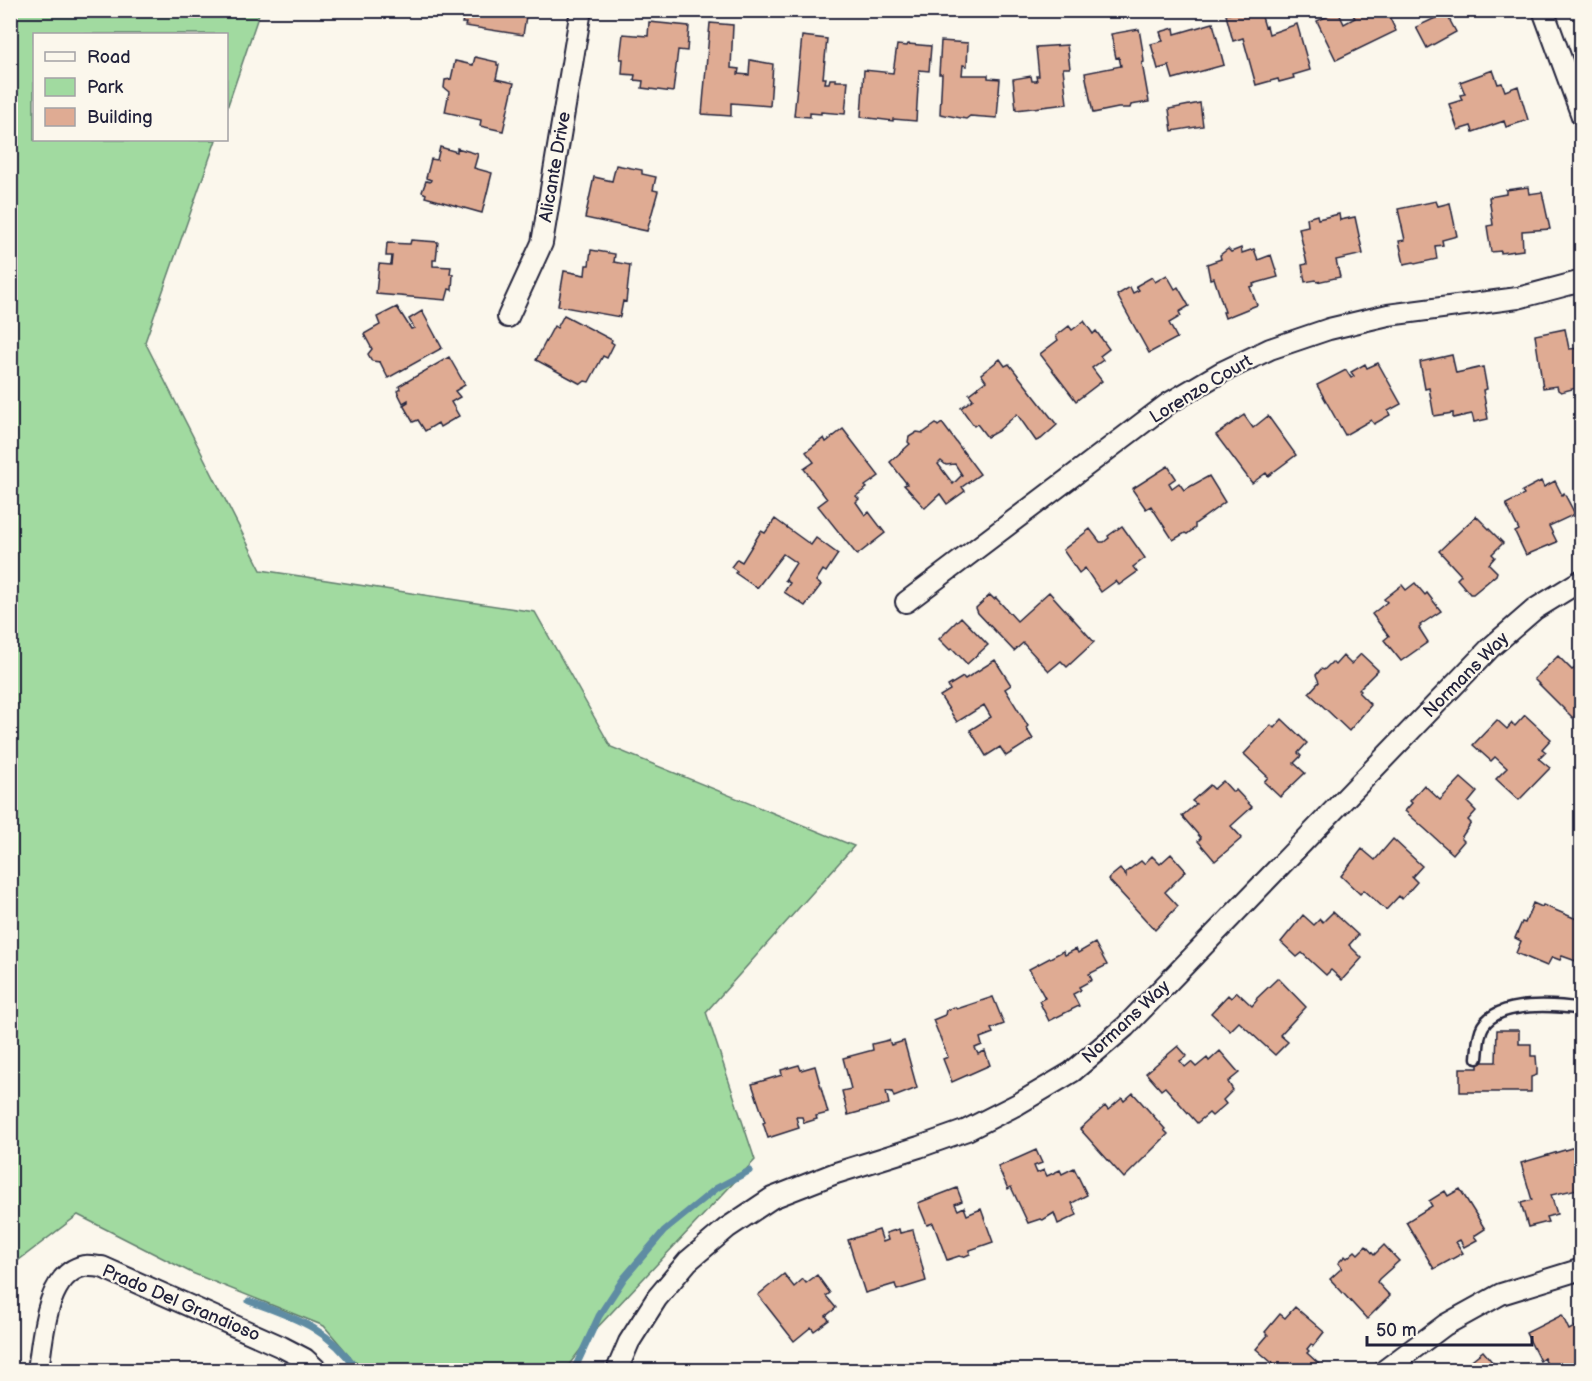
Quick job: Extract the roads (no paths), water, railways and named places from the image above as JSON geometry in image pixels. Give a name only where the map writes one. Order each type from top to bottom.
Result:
[{"type":"street","name":"Alicante Drive","points":[[508,316],[542,243],[581,10]]},
{"type":"street","points":[[1543,10],[1581,116]]},
{"type":"street","name":"Lorenzo Court","points":[[906,602],[1169,403],[1220,373],[1260,354],[1329,329],[1388,315],[1518,298],[1581,280]]},
{"type":"street","name":"Normans Way","points":[[617,1371],[629,1342],[640,1324],[657,1298],[688,1261],[727,1228],[772,1198],[836,1173],[919,1148],[967,1130],[1018,1104],[1072,1072],[1125,1027],[1490,648],[1535,609],[1581,580]]},
{"type":"street","name":"Prado Del Grandioso","points":[[38,1371],[47,1314],[55,1288],[68,1274],[84,1266],[102,1267],[272,1342],[305,1359],[317,1371]]},
{"type":"street","points":[[1385,1371],[1445,1325],[1501,1294],[1581,1269]]},
{"type":"lane","points":[[1477,1058],[1482,1027],[1491,1018],[1508,1010],[1535,1006],[1559,1005],[1581,1009]]},
{"type":"waterway","points":[[574,1370],[599,1316],[624,1278],[664,1231],[717,1188],[749,1171]]},
{"type":"waterway","points":[[249,1301],[296,1319],[323,1334],[335,1344],[357,1370]]}]
